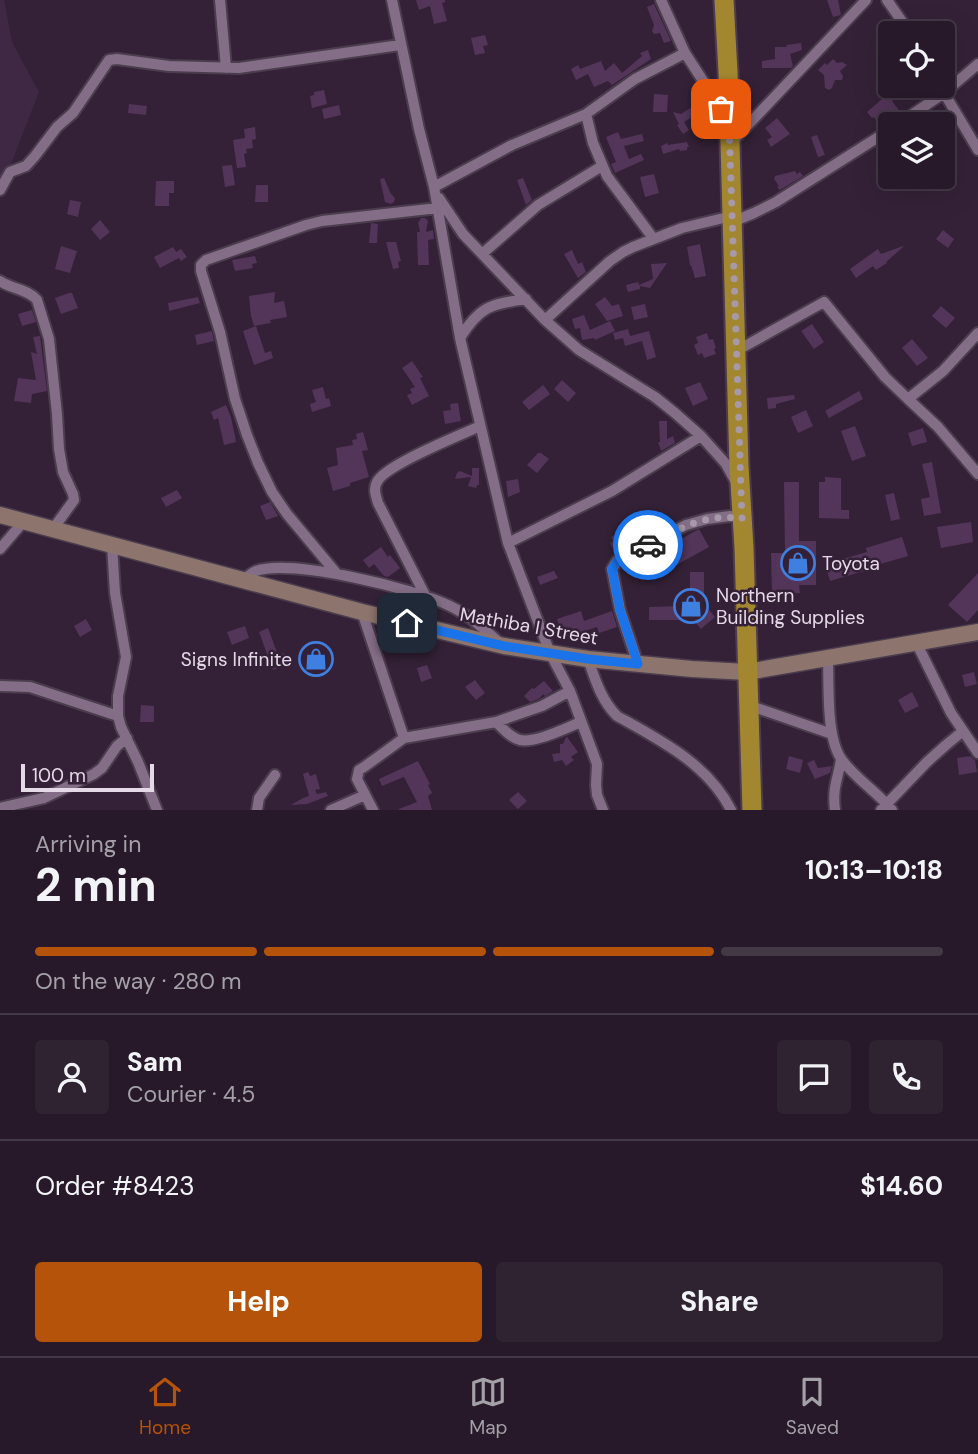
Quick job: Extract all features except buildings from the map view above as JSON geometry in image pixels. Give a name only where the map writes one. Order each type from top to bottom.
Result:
[{"type":"highway","points":[[724,0],[748,705],[755,809]]},
{"type":"street","points":[[220,0],[226,68]]},
{"type":"street","points":[[392,0],[434,188],[460,338],[508,543],[550,653],[570,691],[597,765],[596,785],[603,810]]},
{"type":"street","points":[[661,0],[685,53],[729,121]]},
{"type":"street","points":[[730,145],[866,0]]},
{"type":"street","points":[[887,0],[902,21]]},
{"type":"street","points":[[0,190],[10,172],[26,166],[73,113],[109,60],[226,68],[400,45]]},
{"type":"street","points":[[434,188],[512,145],[586,114],[635,79],[685,53]]},
{"type":"street","points":[[955,80],[978,64]]},
{"type":"street","points":[[913,112],[931,98]]},
{"type":"street","points":[[947,98],[978,150]]},
{"type":"street","points":[[586,114],[602,166],[653,239]]},
{"type":"street","points":[[545,320],[610,261],[633,247],[682,228],[754,213],[878,137]]},
{"type":"street","points":[[482,254],[538,205],[602,166]]},
{"type":"street","points":[[434,188],[452,220],[545,320],[579,350],[655,397],[701,436],[726,464],[741,493]]},
{"type":"street","points":[[338,574],[271,492],[258,463],[235,399],[201,265],[206,260],[314,223],[438,208]]},
{"type":"street","points":[[0,281],[37,300],[49,339],[59,449],[63,472],[74,500],[53,529]]},
{"type":"street","points":[[460,338],[467,326],[485,309],[498,303],[526,299]]},
{"type":"street","points":[[736,351],[824,302],[885,377],[938,427],[978,474]]},
{"type":"street","points":[[908,399],[943,371],[978,333]]},
{"type":"street","points":[[426,597],[378,503],[375,486],[377,480],[391,467],[480,426]]},
{"type":"street","points":[[508,543],[612,491],[701,436]]},
{"type":"street","name":"Mathiba I Street","points":[[0,515],[362,612],[504,646],[588,659],[747,672],[978,632]]},
{"type":"street","points":[[638,664],[620,610],[613,565],[628,554],[686,525],[730,516],[742,519]]},
{"type":"street","points":[[0,549],[24,521]]},
{"type":"street","points":[[112,545],[115,593],[126,657],[118,696],[118,716],[157,810]]},
{"type":"street","points":[[243,581],[256,571],[274,569],[338,574],[377,583],[446,604],[461,612],[504,646]]},
{"type":"street","points":[[362,612],[404,738]]},
{"type":"street","points":[[916,642],[940,694],[978,753]]},
{"type":"street","points":[[588,659],[610,709],[617,716],[674,748],[707,776],[724,796],[731,810]]},
{"type":"street","points":[[828,659],[835,747],[841,759],[886,808],[946,745],[963,732]]},
{"type":"street","points":[[0,686],[30,687],[118,716]]},
{"type":"street","points":[[373,810],[357,779],[359,771],[404,738],[496,722],[542,706],[570,691]]},
{"type":"street","points":[[748,705],[832,734]]},
{"type":"street","points":[[496,722],[509,735],[520,740],[542,737],[581,722]]},
{"type":"street","points":[[0,808],[44,798],[94,774],[127,738]]},
{"type":"street","points":[[835,810],[834,788],[841,759]]},
{"type":"street","points":[[257,810],[259,798],[275,775]]},
{"type":"street","points":[[331,810],[365,795]]},
{"type":"shaded area","points":[[0,0],[4,0],[12,42],[39,92],[0,192]]},
{"type":"way so far","points":[[648,545],[686,525],[707,519],[730,516],[742,519],[729,121],[721,109]]},
{"type":"place","name":"Toyota","points":[[798,563]]},
{"type":"place","name":"Northern Building Supplies","points":[[691,606]]},
{"type":"place","name":"Signs Infinite","points":[[316,659]]},
{"type":"route","points":[[407,623],[504,646],[638,664],[620,610],[612,569],[617,561],[648,545]]}]
